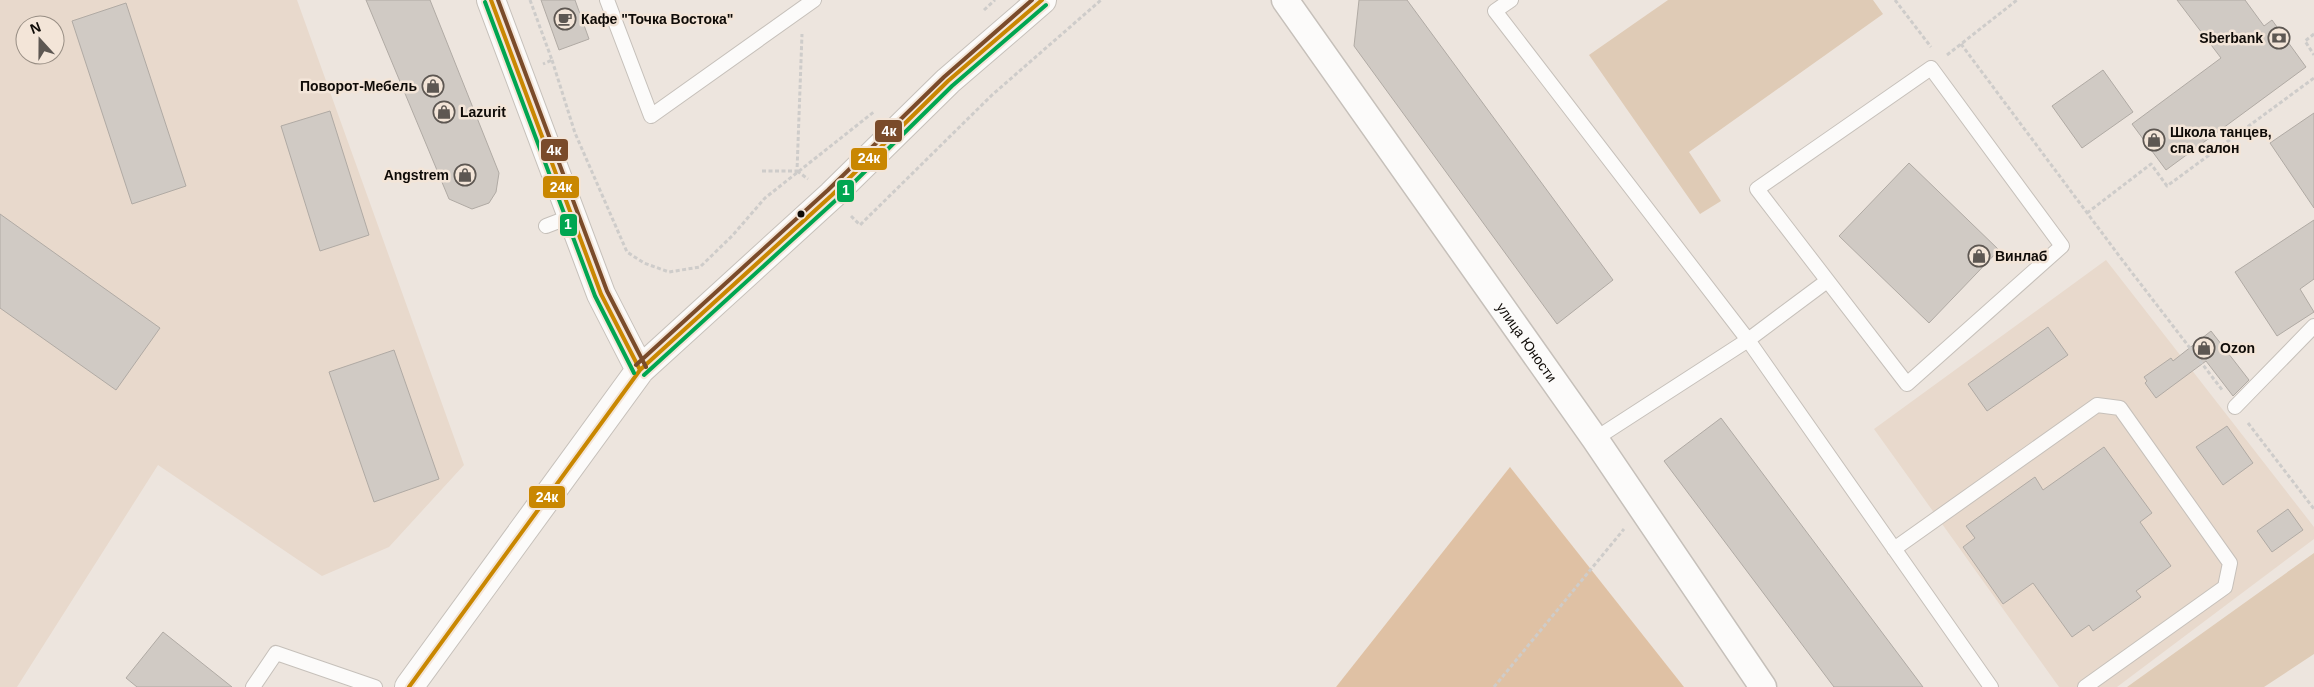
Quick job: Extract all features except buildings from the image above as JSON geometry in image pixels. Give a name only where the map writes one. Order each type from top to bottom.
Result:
[{"type":"main road","points":[[492,0],[601,294],[640,370]]},
{"type":"main road","points":[[409,687],[640,370],[832,195],[948,81],[1042,0]]},
{"type":"street","name":"улица Юности","points":[[1285,0],[1595,439],[1763,687]]},
{"type":"lane","points":[[607,0],[651,116],[808,4]]},
{"type":"lane","points":[[1511,0],[1495,11],[1748,340],[1991,687]]},
{"type":"lane","points":[[1936,64],[2062,246],[1907,384],[1757,189],[1936,64]]},
{"type":"lane","points":[[546,226],[572,216]]},
{"type":"lane","points":[[1595,439],[1748,340],[1827,281]]},
{"type":"lane","points":[[2235,407],[2314,326]]},
{"type":"lane","points":[[1894,549],[2097,405],[2120,408],[2230,562],[2225,587],[2085,687]]},
{"type":"lane","points":[[252,687],[276,653],[375,687]]},
{"type":"path","points":[[530,0],[552,60],[575,133],[627,252],[644,264],[669,272],[700,267],[732,236],[764,198],[797,171],[808,4]]},
{"type":"path","points":[[762,171],[797,171],[832,195],[860,225],[992,95],[1101,0]]},
{"type":"path","points":[[1895,0],[1936,64],[2016,0]]},
{"type":"path","points":[[2314,34],[2305,41],[2314,55]]},
{"type":"path","points":[[1962,44],[2087,213],[2314,509]]},
{"type":"path","points":[[520,72],[552,60]]},
{"type":"path","points":[[2087,213],[2151,164],[2167,186],[2314,78]]},
{"type":"path","points":[[1494,687],[1642,508]]},
{"type":"shaded area","points":[[0,0],[297,0],[464,465],[389,547],[322,576],[158,465],[17,687],[0,687]]},
{"type":"shaded area","points":[[1668,0],[1873,0],[1883,14],[1689,152],[1721,201],[1700,214],[1589,55]]},
{"type":"shaded area","points":[[2106,260],[2314,527],[2314,539],[2117,687],[2059,687],[1874,429]]},
{"type":"shaded area","points":[[1510,467],[1684,687],[1336,687]]},
{"type":"shaded area","points":[[2314,553],[2314,654],[2264,687],[2127,687]]},
{"type":"transit line","name":"24к","points":[[491,0],[601,294],[640,370]]},
{"type":"transit line","name":"4к","points":[[498,0],[607,291],[646,367]]},
{"type":"transit line","name":"4к","points":[[636,365],[828,190],[944,77],[1032,0]]},
{"type":"transit line","name":"24к","points":[[409,687],[640,370],[832,195],[948,81],[1042,0]]},
{"type":"transit line","name":"1","points":[[485,2],[595,296],[634,373]]},
{"type":"transit line","name":"1","points":[[644,375],[836,200],[952,86],[1046,5]]},
{"type":"place","name":"Кафе \"Точка Востока\"","points":[[565,19]]},
{"type":"place","name":"Sberbank","points":[[2279,38]]},
{"type":"place","name":"Поворот-Мебель","points":[[433,86]]},
{"type":"place","name":"Lazurit","points":[[444,112]]},
{"type":"place","name":"Школа танцев, спа салон","points":[[2154,140]]},
{"type":"place","name":"Angstrem","points":[[465,175]]},
{"type":"place","name":"Винлаб","points":[[1979,256]]},
{"type":"place","name":"Ozon","points":[[2204,348]]}]
